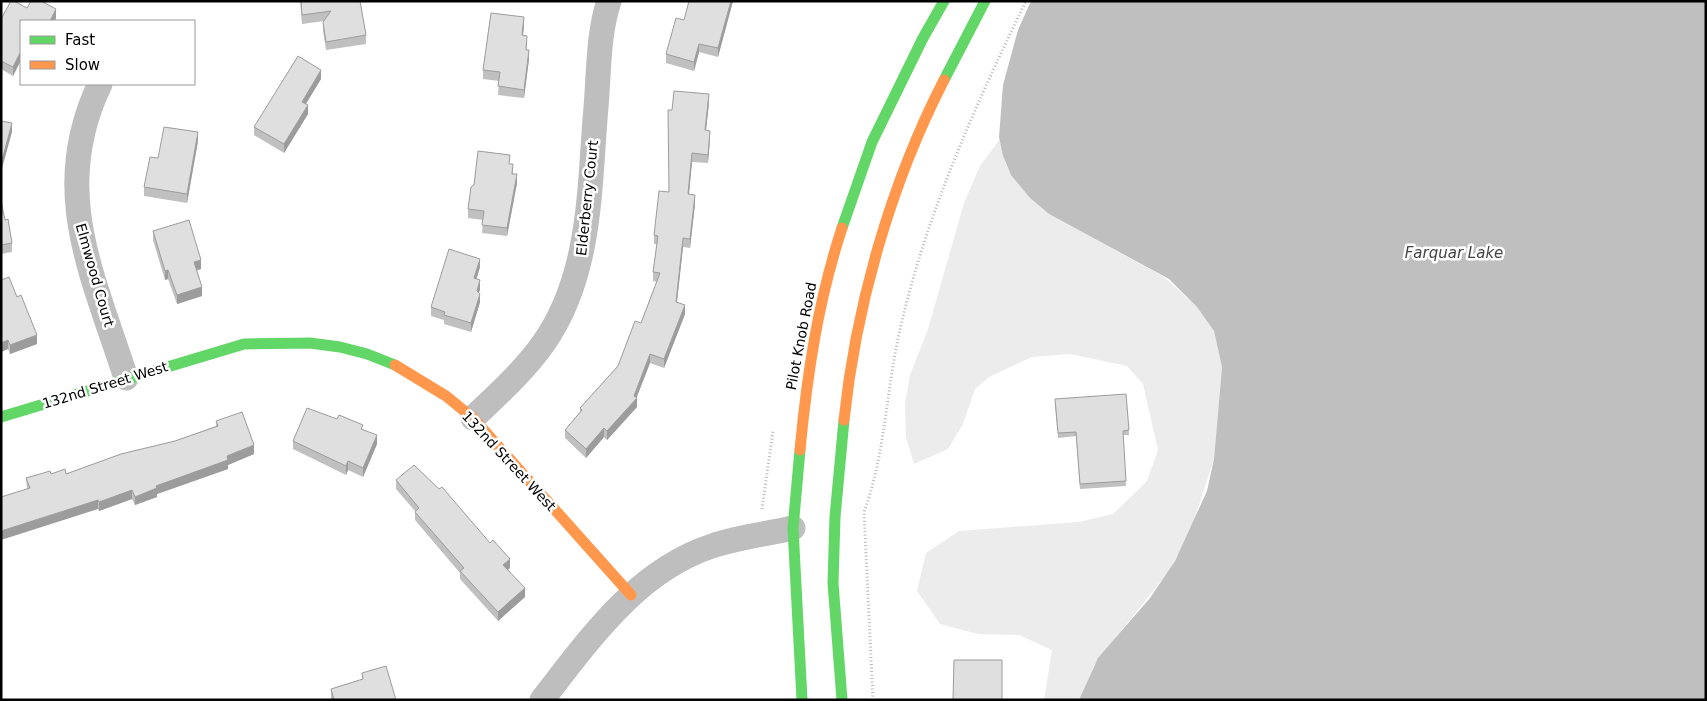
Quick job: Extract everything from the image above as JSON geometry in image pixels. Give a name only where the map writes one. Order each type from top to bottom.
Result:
[{"type":"main road","name":"Pilot Knob Road","points":[[802,700],[797,526],[804,403],[814,334],[830,265],[872,142],[923,38],[944,1]]},
{"type":"main road","points":[[842,700],[833,583],[831,518],[848,384],[860,318],[875,258],[897,189],[924,118],[986,1]]},
{"type":"main road","name":"132nd Street West","points":[[1,417],[244,344],[279,341],[314,342],[358,352],[416,374],[446,395],[472,418],[631,595]]},
{"type":"street","name":"Elderberry Court","points":[[472,418],[518,375],[543,343],[564,309],[578,273],[585,233],[601,49],[609,1]]},
{"type":"street","name":"Elmwood Court","points":[[99,85],[88,107],[79,142],[75,177],[78,216],[86,251],[126,378]]},
{"type":"street","points":[[542,700],[602,624],[631,595],[668,565],[711,546],[797,526]]},
{"type":"path","points":[[873,700],[864,512],[874,484],[899,334],[922,247],[957,154],[987,82],[1026,1]]},
{"type":"shaded area","points":[[1000,139],[1008,169],[1030,198],[1049,214],[1164,277],[1197,307],[1214,331],[1222,366],[1214,459],[1189,536],[1168,572],[1094,665],[1081,700],[1044,700],[1052,650],[1019,635],[978,634],[940,624],[917,591],[926,553],[959,531],[1079,522],[1113,514],[1147,481],[1158,450],[1143,384],[1127,366],[1070,354],[1032,357],[989,377],[975,389],[963,424],[948,449],[914,464],[906,438],[905,404],[910,375],[928,329],[964,203],[980,166]]},
{"type":"water","name":"Farquar Lake","points":[[1031,1],[1706,1],[1706,700],[1079,700],[1098,658],[1150,598],[1175,561],[1207,491],[1214,459],[1222,367],[1214,331],[1197,307],[1169,279],[1049,214],[1030,198],[1011,175],[1003,156],[999,137],[1003,85],[1018,30]]},
{"type":"building","points":[[11,1],[27,8],[31,1],[41,1],[56,9],[50,20],[20,20],[20,53],[13,67],[1,61],[1,19]]},
{"type":"building","points":[[301,1],[360,1],[366,35],[326,42],[323,22],[331,11],[302,15]]},
{"type":"building","points":[[689,1],[731,1],[718,48],[699,44],[694,62],[666,54],[676,18],[684,20]]},
{"type":"building","points":[[491,13],[524,17],[522,35],[527,36],[526,50],[529,50],[524,90],[498,86],[500,72],[483,70]]},
{"type":"building","points":[[298,56],[321,70],[302,102],[308,105],[284,144],[254,127]]},
{"type":"building","points":[[674,91],[709,94],[705,130],[710,131],[708,155],[692,153],[688,194],[695,195],[690,239],[683,238],[676,302],[685,305],[664,359],[650,354],[634,396],[637,398],[607,431],[604,428],[586,449],[565,430],[582,410],[580,408],[618,366],[635,321],[641,323],[660,273],[653,272],[658,236],[654,235],[659,191],[669,192],[668,110],[672,110]]},
{"type":"building","points":[[1,121],[12,123],[1,164]]},
{"type":"building","points":[[164,127],[198,132],[187,194],[144,187],[150,157],[158,158]]},
{"type":"building","points":[[478,151],[510,155],[509,164],[513,164],[512,174],[517,174],[507,228],[482,225],[484,211],[468,209],[471,187],[474,185]]},
{"type":"building","points":[[1,201],[5,220],[8,219],[12,243],[1,245]]},
{"type":"building","points":[[189,220],[201,260],[194,262],[202,287],[177,295],[168,270],[165,271],[153,231]]},
{"type":"building","points":[[449,249],[480,259],[474,278],[480,280],[477,291],[480,294],[471,323],[444,315],[445,312],[431,307]]},
{"type":"building","points":[[9,277],[17,297],[21,295],[37,335],[10,345],[8,340],[1,343],[1,280]]},
{"type":"building","points":[[1126,394],[1129,430],[1123,431],[1126,481],[1080,484],[1076,432],[1058,433],[1055,399]]},
{"type":"building","points":[[307,408],[337,419],[339,415],[363,425],[361,429],[377,435],[363,468],[348,461],[346,466],[293,441]]},
{"type":"building","points":[[242,412],[254,445],[227,456],[228,460],[156,486],[157,488],[135,497],[132,490],[99,502],[98,500],[1,531],[1,497],[30,488],[26,478],[50,471],[51,474],[65,469],[66,474],[121,454],[175,441],[218,426],[216,421]]},
{"type":"building","points":[[414,465],[439,489],[442,487],[490,543],[493,540],[510,559],[503,565],[525,588],[498,612],[460,571],[464,568],[415,512],[419,508],[396,480]]},
{"type":"building","points":[[954,660],[1002,660],[1002,700],[953,700]]},
{"type":"building","points":[[386,666],[396,700],[334,700],[331,689],[363,679],[362,673]]},
{"type":"traffic: fast","points":[[842,228],[872,142],[923,38],[944,1]]},
{"type":"traffic: fast","points":[[944,80],[985,1]]},
{"type":"traffic: fast","points":[[1,417],[244,344],[310,343],[340,347],[367,354],[395,365]]},
{"type":"traffic: fast","points":[[842,700],[833,583],[835,517],[844,420]]},
{"type":"traffic: fast","points":[[800,450],[793,528],[802,700]]},
{"type":"traffic: slow","points":[[844,420],[857,333],[879,246],[908,160],[944,80]]},
{"type":"traffic: slow","points":[[800,450],[806,394],[820,311],[842,228]]},
{"type":"traffic: slow","points":[[395,365],[446,396],[473,418],[631,595]]}]
